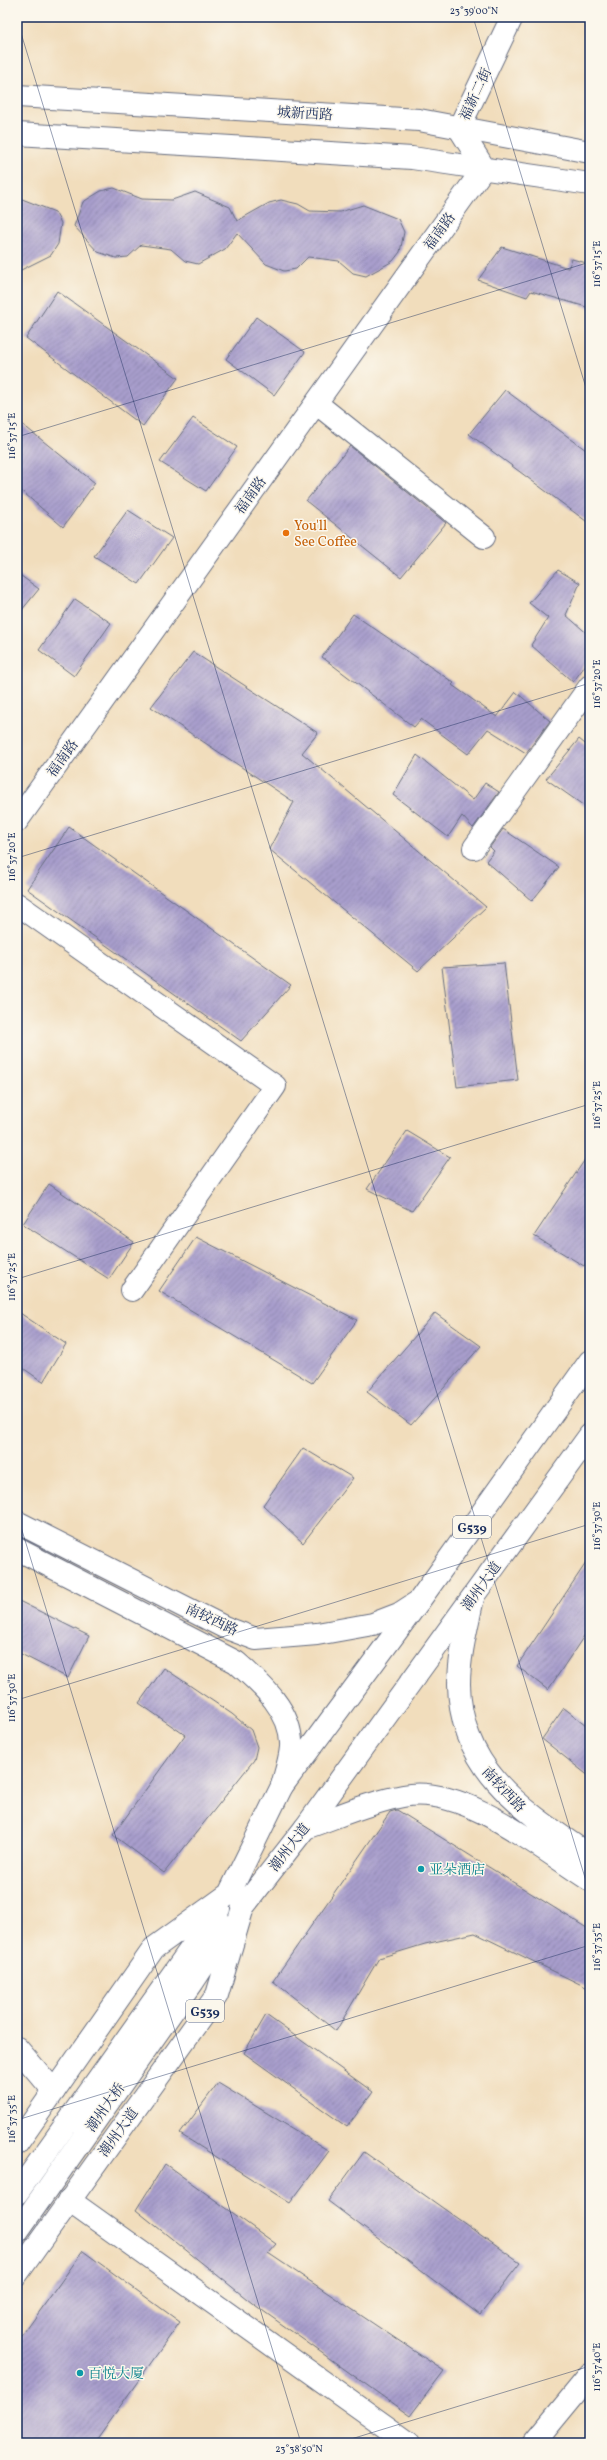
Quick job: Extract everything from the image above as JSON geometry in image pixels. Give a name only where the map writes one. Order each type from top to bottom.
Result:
[{"type":"main road","name":"福新二街","points":[[484,168],[459,128],[512,17]]},
{"type":"main road","name":"城新西路","points":[[17,96],[419,120],[590,152]]},
{"type":"main road","points":[[17,134],[412,158],[590,184]]},
{"type":"main road","name":"福南路","points":[[17,821],[484,168]]},
{"type":"main road","points":[[316,403],[484,537]]},
{"type":"main road","points":[[474,848],[590,686]]},
{"type":"main road","points":[[17,904],[275,1086],[132,1290]]},
{"type":"main road","name":"潮州大道","points":[[17,2274],[217,1995],[236,1900],[282,1786],[419,1601],[590,1361]]},
{"type":"main road","name":"潮州大道","points":[[17,2144],[154,1948],[236,1900],[305,1828],[369,1737],[473,1598],[590,1435]]},
{"type":"main road","name":"南较西路","points":[[17,1522],[224,1627],[256,1639],[317,1634],[366,1625],[399,1614],[419,1601]]},
{"type":"main road","name":"南较西路","points":[[17,1549],[236,1662],[258,1681],[277,1704],[288,1726],[291,1747],[282,1786]]},
{"type":"main road","name":"南较西路","points":[[473,1598],[459,1684],[463,1721],[481,1764],[508,1796],[526,1812],[590,1856]]},
{"type":"main road","name":"南较西路","points":[[305,1828],[404,1796],[431,1794],[464,1802],[512,1830],[590,1880]]},
{"type":"main road","name":"潮州大桥","points":[[17,2193],[177,1968],[236,1900]]},
{"type":"main road","name":"潮州大桥","points":[[17,2232],[194,1982],[236,1900]]},
{"type":"main road","points":[[17,2048],[54,2091]]},
{"type":"main road","points":[[69,2200],[408,2443]]},
{"type":"main road","points":[[534,2443],[590,2375]]},
{"type":"building","points":[[114,188],[142,199],[172,200],[195,192],[230,207],[237,221],[269,203],[281,200],[298,204],[310,211],[340,212],[363,205],[398,219],[404,232],[400,252],[393,261],[366,276],[353,273],[339,261],[308,257],[296,269],[284,271],[266,264],[237,233],[225,249],[198,264],[185,261],[171,249],[141,245],[128,257],[116,258],[98,252],[74,226],[83,202],[101,191]]},
{"type":"building","points":[[17,197],[55,212],[61,223],[58,244],[51,255],[17,272]]},
{"type":"building","points":[[502,247],[568,268],[572,259],[590,264],[590,308],[531,291],[527,297],[478,280]]},
{"type":"building","points":[[57,291],[178,378],[143,426],[26,338]]},
{"type":"building","points":[[256,317],[305,352],[274,395],[226,359]]},
{"type":"building","points":[[505,390],[590,453],[590,524],[469,434]]},
{"type":"building","points":[[193,418],[237,447],[206,491],[160,462]]},
{"type":"building","points":[[17,420],[95,483],[63,527],[17,487]]},
{"type":"building","points":[[350,446],[446,523],[401,577],[306,501]]},
{"type":"building","points":[[128,510],[172,538],[139,584],[94,556]]},
{"type":"building","points":[[558,570],[580,583],[566,615],[590,636],[590,659],[573,682],[531,645],[548,618],[529,603]]},
{"type":"building","points":[[17,573],[39,589],[17,616]]},
{"type":"building","points":[[75,599],[111,623],[74,676],[39,650]]},
{"type":"building","points":[[353,614],[454,683],[452,685],[497,717],[516,692],[550,721],[526,753],[488,729],[468,754],[421,719],[414,727],[322,657]]},
{"type":"building","points":[[193,652],[318,733],[302,753],[486,907],[418,971],[269,849],[294,802],[151,707]]},
{"type":"building","points":[[579,739],[590,748],[590,810],[546,779]]},
{"type":"building","points":[[417,755],[473,800],[485,783],[499,792],[473,828],[462,816],[448,837],[393,795]]},
{"type":"building","points":[[69,827],[291,985],[241,1041],[27,889]]},
{"type":"building","points":[[503,829],[559,867],[532,901],[486,861],[494,851],[490,847]]},
{"type":"building","points":[[504,963],[518,1080],[457,1087],[442,967]]},
{"type":"building","points":[[407,1131],[450,1157],[412,1211],[367,1189]]},
{"type":"building","points":[[590,1152],[590,1258],[584,1266],[534,1236]]},
{"type":"building","points":[[49,1184],[134,1242],[109,1279],[23,1224]]},
{"type":"building","points":[[196,1237],[357,1320],[312,1383],[159,1291]]},
{"type":"building","points":[[17,1311],[66,1344],[43,1382],[17,1364]]},
{"type":"building","points":[[435,1313],[481,1346],[411,1425],[367,1392]]},
{"type":"building","points":[[303,1448],[353,1478],[303,1543],[263,1505]]},
{"type":"building","points":[[590,1557],[590,1627],[548,1690],[517,1666]]},
{"type":"building","points":[[17,1600],[89,1636],[68,1678],[17,1652]]},
{"type":"building","points":[[164,1668],[232,1714],[251,1730],[257,1747],[254,1760],[164,1873],[113,1835],[185,1735],[139,1703]]},
{"type":"building","points":[[564,1708],[590,1728],[590,1777],[542,1739]]},
{"type":"building","name":"亚朵酒店","points":[[397,1810],[590,1930],[590,1989],[475,1933],[425,1944],[379,1958],[336,2031],[273,1981],[390,1812]]},
{"type":"building","points":[[266,2015],[373,2092],[347,2127],[244,2053]]},
{"type":"building","points":[[218,2083],[329,2151],[290,2203],[180,2134]]},
{"type":"building","points":[[364,2152],[520,2263],[480,2315],[328,2201]]},
{"type":"building","points":[[165,2164],[276,2244],[268,2253],[444,2371],[410,2416],[252,2303],[136,2210]]},
{"type":"building","name":"百悦大厦","points":[[83,2251],[180,2322],[94,2443],[17,2443],[17,2343]]},
{"type":"place","name":"You'll See Coffee","points":[[286,533]]},
{"type":"place","name":"亚朵酒店","points":[[421,1869]]},
{"type":"place","name":"百悦大厦","points":[[80,2373]]}]
